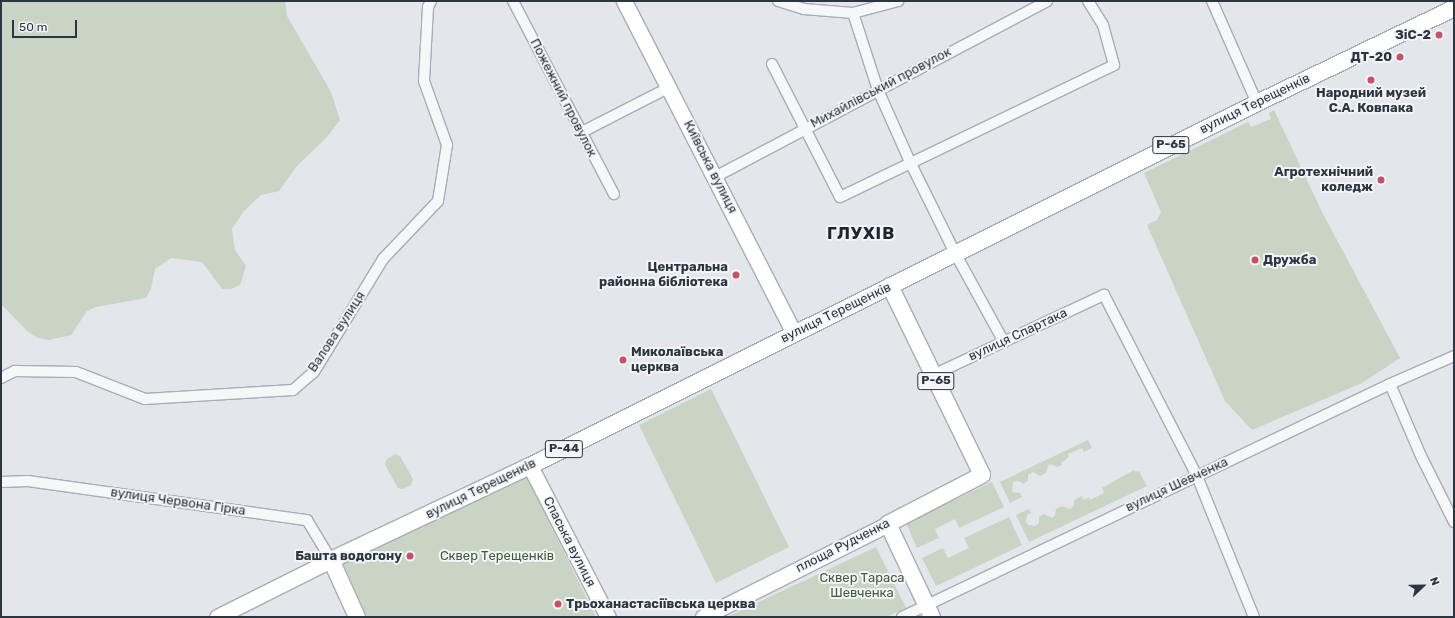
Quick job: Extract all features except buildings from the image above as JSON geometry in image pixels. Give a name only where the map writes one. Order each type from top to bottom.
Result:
[{"type":"main road","name":"вулиця Терещенків","points":[[331,560],[530,466],[1257,102],[1454,8]]},
{"type":"main road","name":"Р-65","points":[[890,286],[933,375]]},
{"type":"main road","name":"площа Рудченка","points":[[888,524],[982,475],[933,375]]},
{"type":"main road","points":[[888,524],[929,611]]},
{"type":"main road","points":[[331,560],[357,617]]},
{"type":"street","name":"Валова вулиця","points":[[1,378],[15,371],[76,372],[145,399],[293,390],[314,372],[383,259],[438,201],[447,145],[424,81],[428,7],[431,1]]},
{"type":"street","name":"Пожежний провулок","points":[[513,1],[614,194]]},
{"type":"street","name":"Київська вулиця","points":[[624,1],[670,87],[794,333]]},
{"type":"street","points":[[778,1],[804,9],[853,13],[898,1]]},
{"type":"street","name":"Михайлівський провулок","points":[[715,177],[1047,1]]},
{"type":"street","points":[[772,64],[840,197],[912,164],[1114,65],[1103,25],[1088,1]]},
{"type":"street","points":[[1212,1],[1257,102]]},
{"type":"street","points":[[853,13],[878,90],[955,253],[1004,342]]},
{"type":"street","points":[[582,132],[670,87]]},
{"type":"street","name":"вулиця Спартака","points":[[933,375],[1104,296],[1197,476]]},
{"type":"street","name":"вулиця Шевченка","points":[[902,617],[929,611],[1197,476],[1390,384],[1454,356]]},
{"type":"street","points":[[1390,384],[1421,456],[1454,522]]},
{"type":"street","name":"Спаська вулиця","points":[[530,466],[608,617]]},
{"type":"street","points":[[1197,476],[1254,617]]},
{"type":"street","name":"вулиця Червона Гірка","points":[[1,482],[28,481],[307,520],[331,560]]},
{"type":"street","name":"площа Рудченка","points":[[703,617],[888,524]]},
{"type":"street","name":"вулиця Терещенків","points":[[217,617],[331,560]]},
{"type":"green space","points":[[1,1],[285,1],[287,16],[331,92],[340,120],[327,137],[296,167],[279,191],[261,195],[244,211],[232,229],[235,250],[246,266],[240,285],[231,289],[222,289],[202,262],[171,258],[155,269],[151,289],[146,298],[96,307],[87,311],[71,335],[49,340],[38,338],[28,332],[1,304]]},
{"type":"green space","name":"Дружба","points":[[1274,110],[1322,212],[1400,358],[1362,383],[1252,430],[1225,401],[1147,225],[1157,220],[1161,212],[1144,173],[1248,122],[1251,127],[1271,119],[1269,113]]},
{"type":"green space","points":[[711,389],[789,547],[716,583],[639,425]]},
{"type":"green space","points":[[1088,440],[1092,448],[1084,452],[1082,448],[1068,454],[1069,457],[1061,463],[1062,465],[1058,467],[1049,464],[1046,473],[1040,476],[1033,472],[1028,475],[1028,481],[1023,484],[1019,481],[1013,482],[1012,492],[1020,493],[1022,497],[1010,503],[1000,482]]},
{"type":"green space","points":[[395,454],[400,456],[413,479],[411,485],[403,489],[398,488],[385,465],[386,460]]},
{"type":"green space","points":[[1134,470],[1136,472],[1139,471],[1147,486],[1029,542],[1016,515],[1029,509],[1031,513],[1027,515],[1026,522],[1028,525],[1035,526],[1039,523],[1039,517],[1044,514],[1052,518],[1055,515],[1056,509],[1062,506],[1070,509],[1074,505],[1074,500],[1082,496],[1083,500],[1089,497],[1090,500],[1104,493],[1102,488]]},
{"type":"green space","name":"Сквер Терещенків","points":[[526,475],[596,617],[367,617],[343,563]]},
{"type":"green space","points":[[992,482],[1004,507],[959,528],[955,519],[935,529],[939,538],[917,548],[906,523]]},
{"type":"green space","points":[[1009,517],[1022,545],[936,586],[922,558],[943,548],[948,558],[969,548],[964,538]]},
{"type":"green space","name":"Сквер Тараса Шевченка","points":[[876,547],[906,608],[886,617],[727,617]]},
{"type":"place","name":"ЗіС-2","points":[[1439,35]]},
{"type":"place","name":"ДТ-20","points":[[1400,57]]},
{"type":"place","name":"Народний музей С.А. Ковпака","points":[[1371,80]]},
{"type":"place","name":"Агротехнічний коледж","points":[[1381,180]]},
{"type":"place","name":"Дружба","points":[[1255,260]]},
{"type":"place","name":"Центральна районна бібліотека","points":[[736,275]]},
{"type":"place","name":"Миколаївська церква","points":[[623,360]]},
{"type":"place","name":"Башта водогону","points":[[410,556]]},
{"type":"place","name":"Трьоханастасіївська церква","points":[[558,604]]},
{"type":"district","name":"ГЛУХІВ","points":[[861,234]]}]
